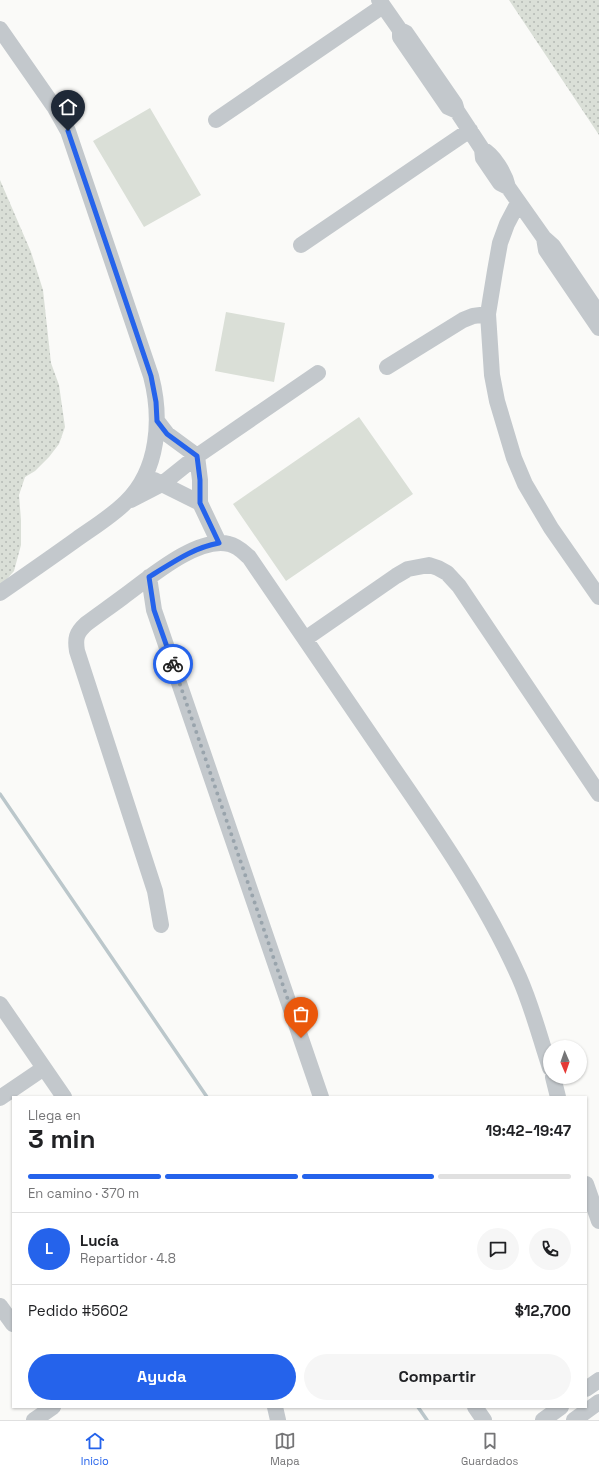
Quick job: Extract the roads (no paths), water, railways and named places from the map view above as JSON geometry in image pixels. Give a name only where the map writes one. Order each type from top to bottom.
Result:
[{"type":"street","points":[[216,120],[381,3],[400,30],[406,33],[454,104],[457,112],[482,149],[489,152],[506,178],[508,187],[518,203],[544,238],[546,250],[591,307],[599,328]]},
{"type":"street","points":[[0,29],[56,108],[68,131],[151,376],[156,402],[157,421],[153,451],[146,475],[127,502]]},
{"type":"street","points":[[0,51],[22,61]]},
{"type":"street","points":[[301,245],[470,130]]},
{"type":"street","points":[[518,203],[507,224],[500,243],[488,314],[492,374],[496,401],[514,458],[525,484],[551,528],[599,597]]},
{"type":"street","points":[[387,367],[463,320],[473,316],[488,314]]},
{"type":"street","points":[[0,593],[107,518],[127,502],[162,484],[197,456],[318,373]]},
{"type":"street","points":[[157,421],[167,434],[197,456],[200,480],[200,503],[219,543]]},
{"type":"street","points":[[146,475],[200,503]]},
{"type":"street","points":[[161,925],[155,891],[75,642],[77,634],[86,624],[149,577],[199,547],[219,543],[230,544],[240,548],[249,557],[435,830],[484,907],[519,977],[529,1002],[543,1046]]},
{"type":"street","points":[[305,639],[396,576],[417,567],[429,565],[438,568],[447,573],[459,586],[599,794]]},
{"type":"street","points":[[149,577],[154,610],[322,1096]]},
{"type":"street","points":[[124,597],[134,597],[141,600],[154,610]]},
{"type":"street","points":[[0,1004],[63,1096]]},
{"type":"street","points":[[0,1098],[44,1068]]},
{"type":"street","points":[[555,1084],[558,1096]]},
{"type":"street","points":[[587,1187],[599,1221]]},
{"type":"street","points":[[0,1306],[12,1323]]},
{"type":"street","points":[[587,1388],[599,1380]]},
{"type":"street","points":[[578,1417],[599,1402]]},
{"type":"street","points":[[34,1420],[52,1408]]},
{"type":"street","points":[[274,1408],[278,1420]]},
{"type":"street","points":[[476,1408],[484,1420]]},
{"type":"street","points":[[543,1420],[560,1408]]},
{"type":"street","points":[[578,1417],[599,1416]]},
{"type":"waterway","points":[[0,794],[206,1096]]},
{"type":"waterway","points":[[419,1408],[427,1420]]}]
